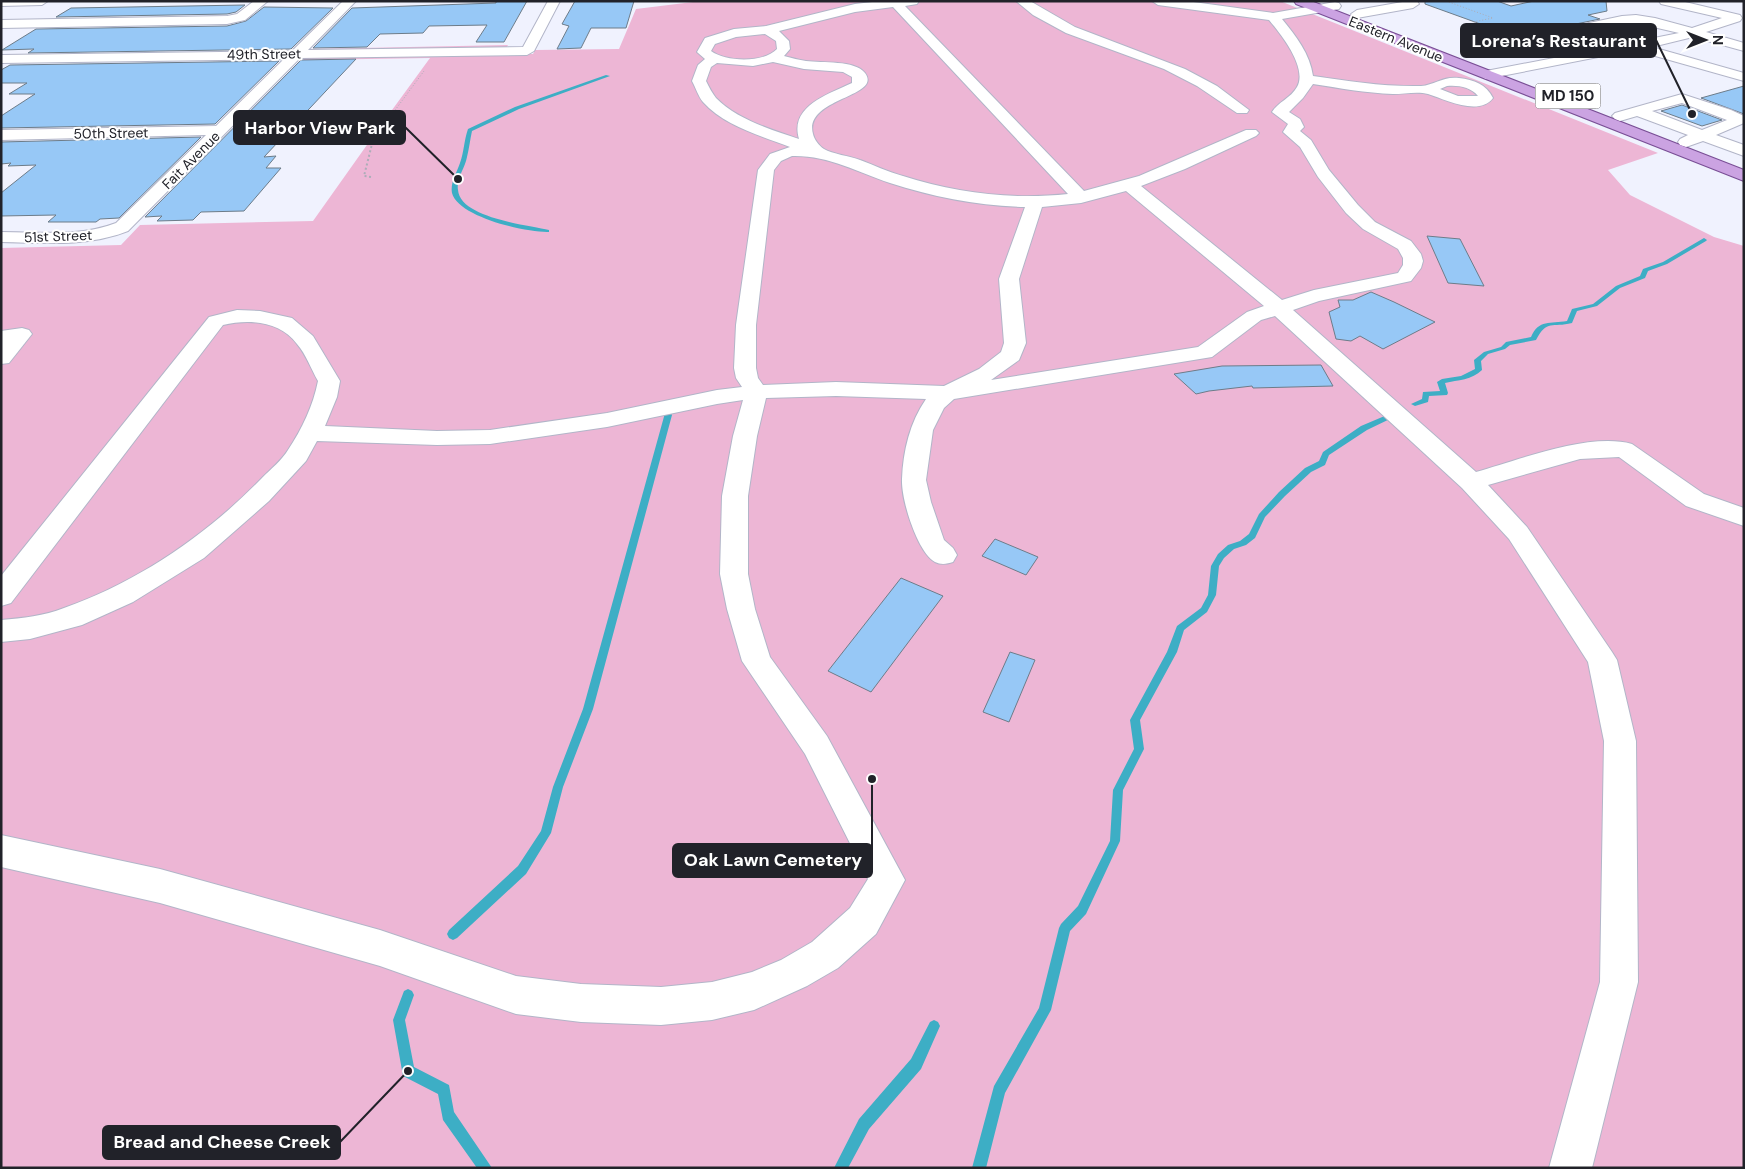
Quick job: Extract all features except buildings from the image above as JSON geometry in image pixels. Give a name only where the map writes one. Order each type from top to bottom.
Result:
[{"type":"main road","name":"Eastern Avenue","points":[[1319,4],[1357,14],[1744,164]]},
{"type":"main road","name":"Eastern Avenue","points":[[1319,4],[1486,75],[1744,176]]},
{"type":"street","points":[[1,2],[42,1]]},
{"type":"street","points":[[1,24],[227,20],[241,18],[262,1]]},
{"type":"street","name":"Fait Avenue","points":[[114,231],[131,220],[350,1]]},
{"type":"street","name":"49th Street","points":[[1,59],[527,50],[554,1]]},
{"type":"street","points":[[818,152],[806,141],[804,131],[809,114],[819,104],[858,86],[860,81],[859,74],[846,68],[804,65],[773,58],[744,62],[714,59],[704,52],[710,41],[734,33],[766,30],[839,12],[913,1]]},
{"type":"street","points":[[310,433],[437,438],[490,437],[606,420],[756,392],[836,389],[948,392],[1002,387],[1056,375],[1204,352],[1254,316],[1314,296],[1404,276],[1412,270],[1414,264],[1409,250],[1400,242],[1371,228],[1356,213],[1320,168],[1308,143],[1259,122],[1213,90],[1174,69],[1081,36],[1058,25],[1022,1]]},
{"type":"street","points":[[1158,1],[1273,17],[1319,4]]},
{"type":"street","points":[[1665,1],[1739,19]]},
{"type":"street","points":[[896,3],[1081,198]]},
{"type":"street","points":[[1357,14],[1413,4]]},
{"type":"street","points":[[714,59],[705,65],[699,81],[709,99],[722,111],[754,126],[895,180],[983,199],[1035,203],[1081,198],[1129,185],[1199,157],[1259,122],[1301,91],[1306,79],[1304,66],[1284,29],[1273,17]]},
{"type":"street","points":[[1567,59],[1548,50],[1536,41],[1542,37],[1629,19],[1655,22],[1691,34],[1744,47]]},
{"type":"street","points":[[1486,75],[1691,34],[1739,19]]},
{"type":"street","points":[[766,30],[779,37],[784,45],[784,50],[773,58]]},
{"type":"street","points":[[1634,46],[1744,77]]},
{"type":"street","points":[[1306,79],[1350,86],[1431,90]]},
{"type":"street","points":[[1602,109],[1665,93],[1689,97],[1742,118]]},
{"type":"street","points":[[1620,116],[1682,98],[1742,118]]},
{"type":"street","points":[[1638,111],[1744,151]]},
{"type":"street","points":[[1686,142],[1742,118]]},
{"type":"street","name":"50th Street","points":[[1,135],[220,130]]},
{"type":"street","points":[[1,851],[170,889],[380,948],[516,995],[581,1003],[661,1006],[712,1001],[754,991],[794,973],[825,955],[863,922],[887,880],[816,745],[757,660],[741,610],[734,574],[735,496],[745,436],[756,392],[747,378],[745,368],[746,325],[766,170],[769,162],[784,153],[818,152]]},
{"type":"street","points":[[1129,185],[1278,307],[1471,482],[1518,533],[1602,660],[1620,741],[1619,982],[1570,1168]]},
{"type":"street","points":[[944,555],[932,544],[924,523],[914,480],[920,430],[934,404],[948,392],[987,374],[1011,355],[1015,343],[1009,279],[1035,203]]},
{"type":"street","name":"51st Street","points":[[1,237],[94,236],[114,231]]},
{"type":"street","points":[[1,596],[216,321],[237,316],[260,317],[285,322],[306,340],[329,382],[326,396],[310,433],[297,456],[260,495],[195,551],[123,595],[90,610],[50,624],[1,631]]},
{"type":"street","points":[[1,337],[22,334],[1,358]]},
{"type":"street","points":[[1471,482],[1579,451],[1624,449],[1695,500],[1744,517]]},
{"type":"path","points":[[1446,1],[1493,18],[1472,22],[1518,39],[1464,50]]},
{"type":"path","points":[[371,177],[364,176],[373,140],[429,64]]},
{"type":"shaded area","points":[[701,1],[1280,1],[1658,153],[1608,170],[1630,195],[1714,237],[1744,246],[1744,1168],[1,1168],[1,248],[121,245],[140,225],[313,221],[374,135],[224,138],[240,124],[384,121],[430,58],[303,60],[312,49],[508,45],[502,54],[533,54],[535,50],[619,49],[636,9]]},
{"type":"waterway","points":[[547,231],[495,220],[469,209],[460,202],[455,193],[455,184],[464,160],[470,130],[517,108],[608,76]]},
{"type":"waterway","points":[[1415,404],[1425,400],[1426,394],[1444,393],[1441,382],[1444,380],[1457,379],[1475,373],[1479,370],[1477,360],[1486,353],[1503,348],[1508,343],[1534,339],[1540,328],[1545,325],[1570,322],[1574,310],[1595,305],[1618,287],[1643,277],[1645,270],[1665,263],[1704,240]]},
{"type":"waterway","points":[[453,934],[522,870],[546,833],[558,787],[588,709],[668,415]]},
{"type":"waterway","points":[[979,1168],[999,1091],[1045,1010],[1065,928],[1082,910],[1115,841],[1118,790],[1139,749],[1135,720],[1172,652],[1180,628],[1204,610],[1212,595],[1215,566],[1221,556],[1231,547],[1243,543],[1252,536],[1262,516],[1282,494],[1308,470],[1322,463],[1326,454],[1364,428],[1390,417]]},
{"type":"waterway","points":[[408,995],[399,1020],[408,1071],[444,1090],[448,1115],[485,1168]]},
{"type":"waterway","points":[[841,1168],[864,1124],[916,1064],[934,1026]]},
{"type":"place","name":"Lorena’s Restaurant","points":[[1692,114]]},
{"type":"place","name":"Harbor View Park","points":[[458,179]]},
{"type":"place","name":"Oak Lawn Cemetery","points":[[872,779]]},
{"type":"place","name":"Bread and Cheese Creek","points":[[408,1071]]}]
